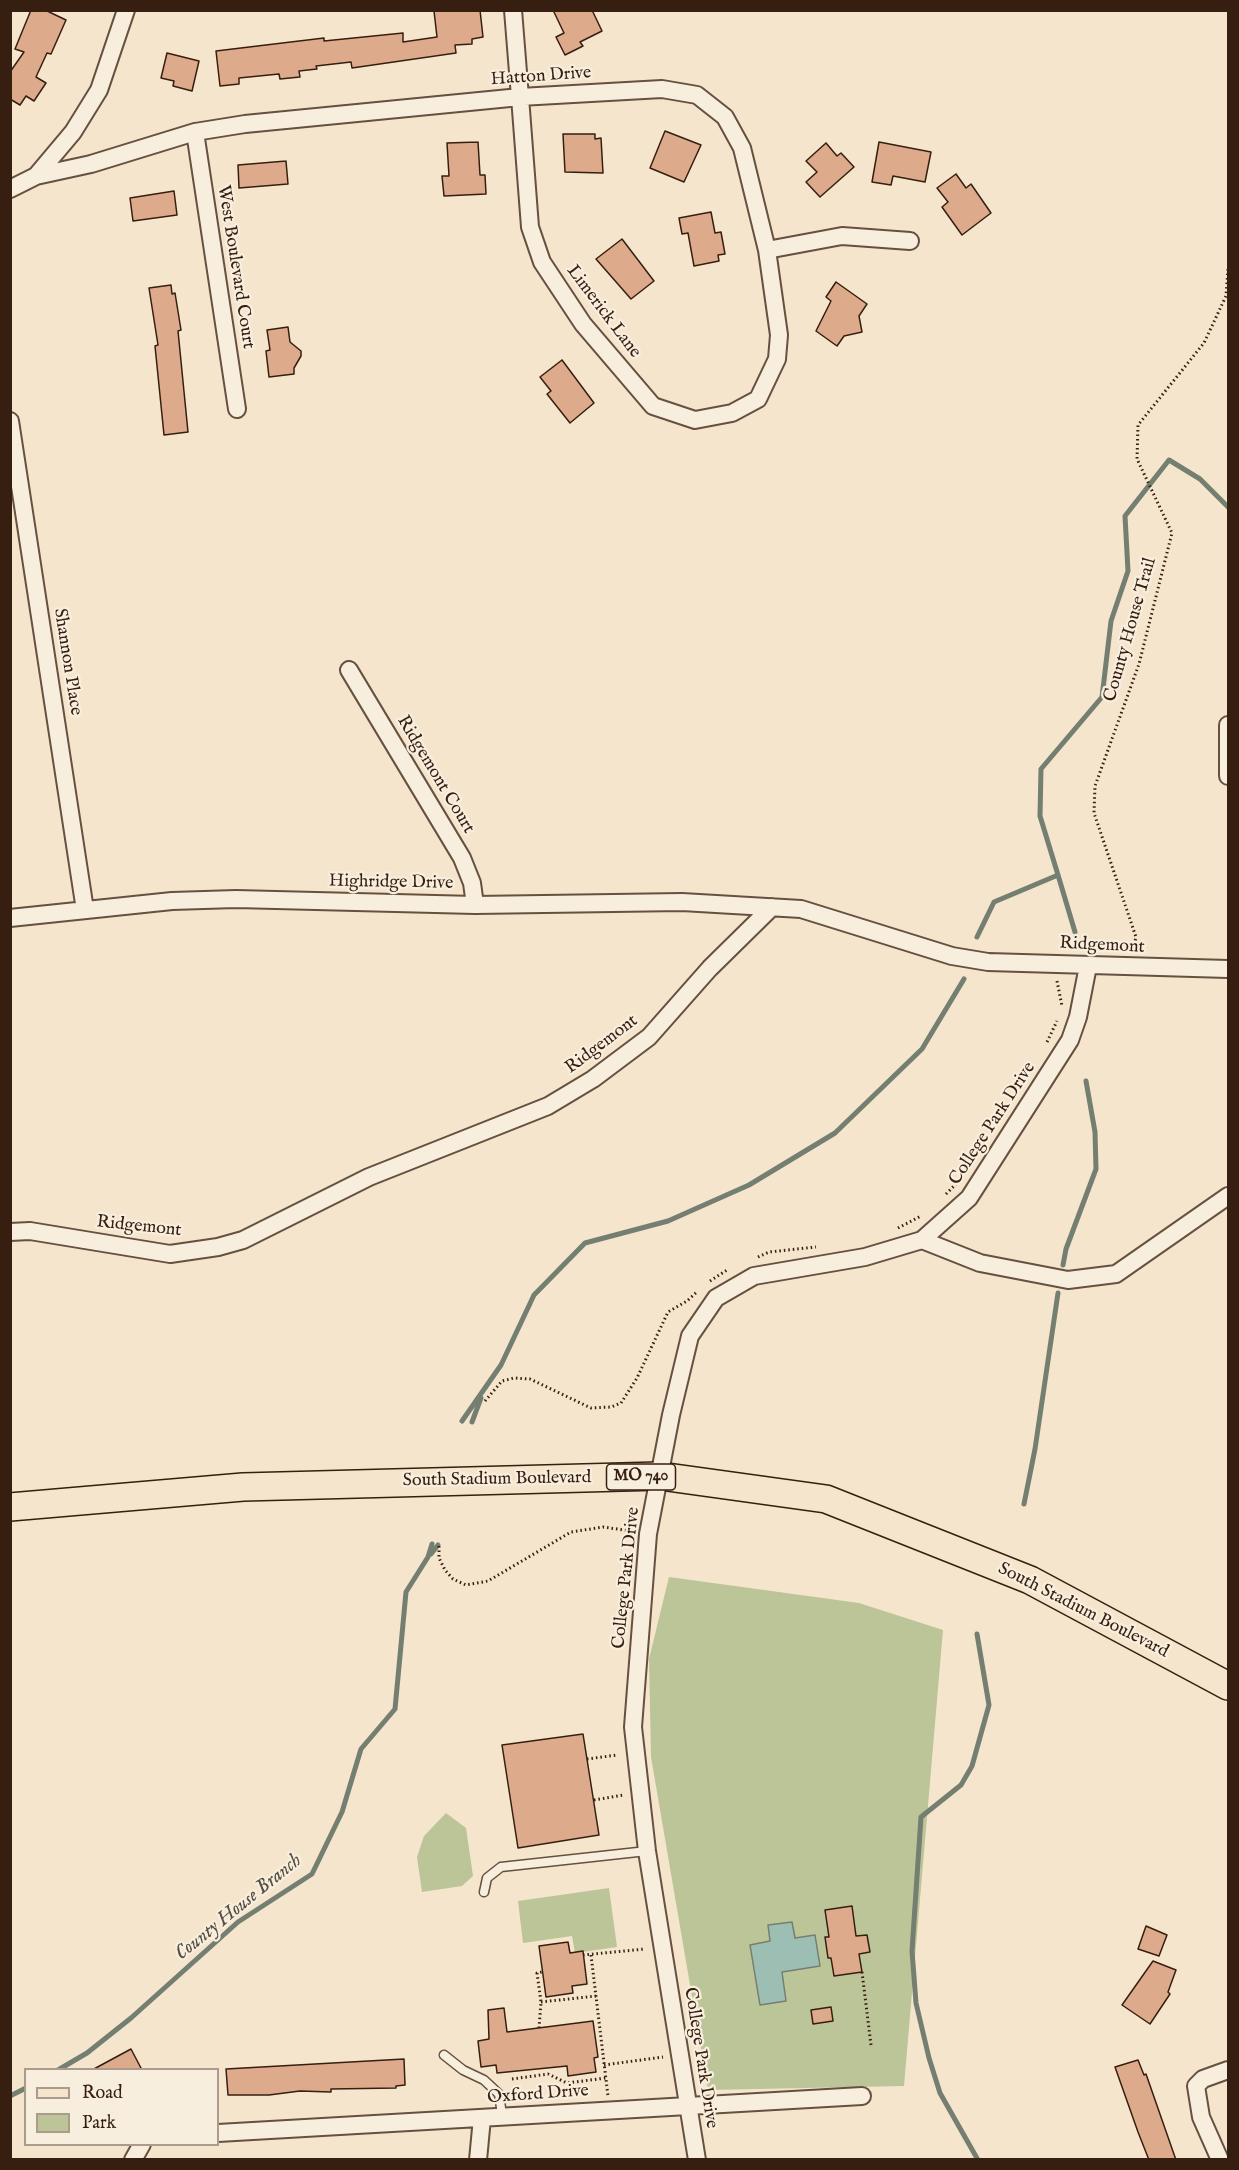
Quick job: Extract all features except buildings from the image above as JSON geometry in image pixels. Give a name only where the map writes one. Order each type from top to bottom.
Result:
[{"type":"main road","name":"South Stadium Boulevard","points":[[10,1507],[243,1487],[660,1476],[826,1499],[1030,1580],[1228,1686]]},
{"type":"street","points":[[10,189],[36,176],[73,132],[99,90],[126,10]]},
{"type":"street","name":"Limerick Lane","points":[[513,10],[530,227],[542,262],[583,324],[653,406],[695,420],[732,414]]},
{"type":"street","name":"Hatton Drive","points":[[36,176],[91,164],[195,132],[244,124],[520,97],[662,89],[697,95],[725,117],[742,148],[766,250],[779,335],[777,359],[758,399],[732,414]]},
{"type":"street","name":"West Boulevard Court","points":[[195,132],[237,409]]},
{"type":"street","points":[[766,250],[842,236],[910,241]]},
{"type":"street","name":"Shannon Place","points":[[10,421],[85,910]]},
{"type":"street","name":"Ridgemont Court","points":[[349,670],[462,858],[472,883],[475,905]]},
{"type":"street","points":[[1228,724],[1228,776]]},
{"type":"street","name":"Highridge Drive","points":[[10,918],[172,901],[236,899],[475,905],[682,902],[772,907]]},
{"type":"street","name":"Ridgemont","points":[[10,1232],[30,1231],[170,1254],[218,1247],[243,1240],[369,1177],[548,1106],[593,1079],[649,1037],[710,968],[772,907],[801,909],[952,956],[988,962],[1228,969]]},
{"type":"street","name":"College Park Drive","points":[[697,2160],[647,1851],[633,1728],[648,1534],[671,1415],[690,1336],[716,1298],[754,1276],[865,1257],[922,1240],[969,1198],[1070,1040],[1078,1017],[1088,966]]},
{"type":"street","points":[[922,1240],[980,1263],[1068,1280],[1116,1274],[1228,1196]]},
{"type":"street","points":[[1220,2160],[1201,2117],[1196,2085],[1203,2079],[1228,2070]]},
{"type":"street","name":"Oxford Drive","points":[[219,2133],[862,2096]]},
{"type":"street","points":[[478,2160],[482,2118]]},
{"type":"lane","points":[[484,1892],[487,1878],[501,1867],[647,1851]]},
{"type":"lane","points":[[444,2055],[463,2070],[484,2080],[499,2094],[502,2115]]},
{"type":"path","name":"County House Trail","points":[[1125,952],[1136,945],[1136,937],[1094,813],[1095,786],[1139,664],[1172,533],[1155,492],[1137,459],[1138,424],[1204,343],[1226,296],[1228,269]]},
{"type":"path","points":[[1044,1046],[1063,1006],[1057,988]]},
{"type":"path","points":[[938,1201],[960,1180]]},
{"type":"path","points":[[889,1233],[924,1215]]},
{"type":"path","points":[[748,1261],[768,1252],[819,1246]]},
{"type":"path","points":[[709,1282],[716,1275],[737,1266]]},
{"type":"path","points":[[485,1401],[502,1382],[514,1378],[530,1379],[591,1408],[611,1407],[621,1403],[637,1378],[668,1312],[687,1301],[702,1288]]},
{"type":"path","points":[[439,1545],[439,1558],[445,1570],[453,1580],[466,1585],[488,1581],[571,1532],[584,1528],[612,1528],[648,1534]]},
{"type":"path","points":[[587,1759],[617,1755]]},
{"type":"path","points":[[594,1800],[626,1795]]},
{"type":"path","points":[[583,1956],[650,1948]]},
{"type":"path","points":[[591,1955],[610,2109]]},
{"type":"path","points":[[539,2028],[541,2002],[537,1973],[542,1972]]},
{"type":"path","points":[[862,1972],[871,2045]]},
{"type":"path","points":[[567,1994],[568,1999]]},
{"type":"path","points":[[541,2002],[596,1996]]},
{"type":"path","points":[[604,2065],[668,2057]]},
{"type":"path","points":[[512,2079],[548,2074],[567,2083],[606,2078]]},
{"type":"green space","points":[[669,1577],[859,1603],[943,1630],[904,2086],[708,2090],[651,1757],[649,1659]]},
{"type":"green space","points":[[446,1813],[466,1828],[473,1876],[462,1886],[422,1892],[417,1857],[424,1836]]},
{"type":"green space","points":[[609,1888],[617,1947],[575,1953],[572,1936],[523,1943],[518,1901]]},
{"type":"water","points":[[792,1922],[795,1938],[815,1935],[820,1966],[782,1972],[786,2001],[760,2005],[750,1945],[770,1941],[768,1925]]},
{"type":"waterway","name":"County House Branch","points":[[977,937],[994,902],[1058,875],[1040,816],[1041,769],[1102,697],[1111,621],[1128,571],[1125,516],[1169,460],[1200,479],[1228,507]]},
{"type":"waterway","points":[[1058,875],[1075,932]]},
{"type":"waterway","name":"County House Branch","points":[[462,1421],[501,1365],[534,1295],[585,1243],[668,1221],[749,1185],[835,1133],[922,1049],[964,979]]},
{"type":"waterway","points":[[1063,1265],[1066,1249],[1096,1169],[1095,1132],[1086,1081]]},
{"type":"waterway","points":[[1024,1504],[1035,1449],[1058,1293]]},
{"type":"waterway","name":"County House Branch","points":[[472,1422],[481,1398]]},
{"type":"waterway","name":"County House Branch","points":[[61,2068],[87,2053],[131,2018],[238,1922],[312,1874],[342,1812],[361,1749],[395,1709],[406,1592],[428,1557],[432,1544]]},
{"type":"waterway","name":"County House Branch","points":[[431,1554],[438,1545]]},
{"type":"waterway","points":[[977,1634],[989,1705],[972,1766],[961,1785],[921,1817],[912,1951],[916,2003],[940,2093],[978,2160]]},
{"type":"waterway","name":"County House Branch","points":[[10,2096],[24,2089]]}]
